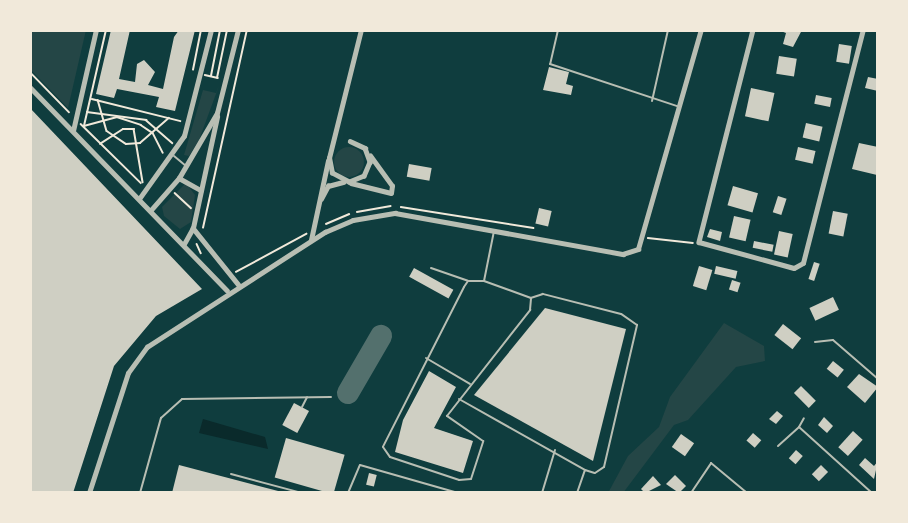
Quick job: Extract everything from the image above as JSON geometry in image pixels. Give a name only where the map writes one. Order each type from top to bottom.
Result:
[{"type":"street","points":[[73,131],[96,30]]},
{"type":"street","points":[[139,199],[174,156],[202,74],[211,30]]},
{"type":"street","points":[[184,244],[193,228],[217,113],[238,30]]},
{"type":"street","points":[[311,240],[361,30]]},
{"type":"street","points":[[89,493],[132,367],[147,347],[227,290],[311,240],[377,214],[494,231],[623,254],[638,249],[644,238],[701,30]]},
{"type":"street","points":[[753,30],[699,242],[794,268],[803,263],[863,30]]},
{"type":"street","points":[[30,87],[227,290]]},
{"type":"street","points":[[151,210],[180,178],[217,113]]},
{"type":"street","points":[[329,158],[332,173],[347,182],[391,193],[392,186],[369,154],[350,141]]},
{"type":"street","points":[[318,204],[328,186],[364,176],[369,154]]},
{"type":"street","points":[[180,178],[201,190]]},
{"type":"street","points":[[193,228],[237,284]]},
{"type":"lane","points":[[558,30],[550,64],[587,73],[652,101],[680,107]]},
{"type":"lane","points":[[652,101],[668,30]]},
{"type":"lane","points":[[174,156],[188,166]]},
{"type":"lane","points":[[484,281],[494,231]]},
{"type":"lane","points":[[431,268],[468,281],[484,281],[531,298],[543,294],[621,314],[637,325],[604,467],[595,473],[585,470],[555,450],[459,399]]},
{"type":"lane","points":[[468,281],[385,434],[382,447],[390,457],[459,480],[471,479],[483,441],[480,434],[448,422],[459,399],[530,310],[531,298]]},
{"type":"lane","points":[[815,342],[833,340],[878,379]]},
{"type":"lane","points":[[426,358],[470,384]]},
{"type":"lane","points":[[140,493],[156,433],[172,404],[196,396],[331,397]]},
{"type":"lane","points":[[302,407],[307,397]]},
{"type":"lane","points":[[778,446],[799,427],[804,418]]},
{"type":"lane","points":[[799,427],[876,492]]},
{"type":"lane","points":[[542,493],[555,450]]},
{"type":"lane","points":[[691,493],[711,463],[747,493]]},
{"type":"lane","points":[[348,493],[360,465],[458,493]]},
{"type":"lane","points":[[577,493],[585,470]]},
{"type":"lane","points":[[231,474],[302,493]]},
{"type":"path","points":[[84,126],[106,30]]},
{"type":"path","points":[[191,81],[201,30]]},
{"type":"path","points":[[210,76],[220,30]]},
{"type":"path","points":[[217,78],[227,30]]},
{"type":"path","points":[[203,255],[200,234],[247,30]]},
{"type":"path","points":[[30,72],[100,144],[143,183]]},
{"type":"path","points":[[193,72],[236,82]]},
{"type":"path","points":[[90,99],[181,121]]},
{"type":"path","points":[[98,100],[101,119],[111,136],[126,144],[140,143],[169,118]]},
{"type":"path","points":[[87,112],[135,116],[158,129],[173,143]]},
{"type":"path","points":[[178,132],[183,115]]},
{"type":"path","points":[[84,126],[101,119],[138,124],[153,133],[164,157],[175,138]]},
{"type":"path","points":[[127,127],[128,121]]},
{"type":"path","points":[[134,129],[138,124]]},
{"type":"path","points":[[100,144],[127,127],[134,129]]},
{"type":"path","points":[[134,129],[140,143],[143,183]]},
{"type":"path","points":[[143,183],[148,178]]},
{"type":"path","points":[[170,189],[196,211],[206,214]]},
{"type":"path","points":[[231,275],[350,213],[385,206],[533,228]]},
{"type":"path","points":[[644,238],[699,242]]},
{"type":"shaded area","points":[[30,30],[86,30],[68,108],[30,69]]},
{"type":"shaded area","points":[[220,83],[199,140],[189,156],[184,155],[203,90],[216,93]]},
{"type":"shaded area","points":[[349,147],[355,148],[363,156],[363,168],[355,176],[349,177],[343,176],[335,168],[334,162],[335,156],[343,148]]},
{"type":"shaded area","points":[[186,183],[195,195],[191,222],[180,229],[164,216],[162,207]]},
{"type":"shaded area","points":[[724,323],[764,346],[765,361],[736,367],[688,420],[674,425],[623,493],[608,493],[628,456],[659,427],[670,397]]},
{"type":"shaded area","points":[[203,419],[265,437],[268,449],[199,433]]},
{"type":"building","points":[[111,30],[130,30],[119,79],[135,82],[137,64],[144,60],[155,72],[148,85],[163,89],[174,37],[179,30],[195,30],[175,111],[156,107],[159,97],[117,89],[114,98],[96,94]]},
{"type":"building","points":[[778,30],[802,30],[793,47],[783,44],[786,33]]},
{"type":"building","points":[[839,44],[852,46],[849,64],[836,62]]},
{"type":"building","points":[[779,56],[797,59],[794,77],[776,74]]},
{"type":"building","points":[[549,67],[569,72],[566,84],[573,86],[571,95],[543,90]]},
{"type":"building","points":[[868,77],[878,79],[878,91],[865,88]]},
{"type":"building","points":[[751,88],[774,93],[768,121],[745,116]]},
{"type":"building","points":[[816,95],[832,98],[830,107],[814,104]]},
{"type":"building","points":[[30,108],[202,289],[156,316],[114,366],[73,493],[30,493]]},
{"type":"building","points":[[806,123],[823,127],[819,141],[803,138]]},
{"type":"building","points":[[859,143],[878,147],[877,175],[852,169]]},
{"type":"building","points":[[798,147],[816,151],[813,164],[795,160]]},
{"type":"building","points":[[409,164],[432,168],[429,181],[407,177]]},
{"type":"building","points":[[733,186],[758,193],[752,212],[727,205]]},
{"type":"building","points":[[778,196],[787,199],[781,215],[773,212]]},
{"type":"building","points":[[539,208],[552,211],[548,227],[535,224]]},
{"type":"building","points":[[833,211],[848,214],[843,236],[829,234]]},
{"type":"building","points":[[734,216],[751,220],[746,241],[729,237]]},
{"type":"building","points":[[710,229],[722,232],[720,241],[707,237]]},
{"type":"building","points":[[779,231],[793,234],[788,257],[774,254]]},
{"type":"building","points":[[754,241],[774,245],[772,252],[753,248]]},
{"type":"building","points":[[814,262],[820,264],[814,281],[808,279]]},
{"type":"building","points":[[699,266],[712,270],[706,290],[693,286]]},
{"type":"building","points":[[716,266],[737,271],[736,279],[714,274]]},
{"type":"building","points":[[414,268],[453,290],[449,299],[409,277]]},
{"type":"building","points":[[732,280],[741,283],[737,292],[729,290]]},
{"type":"building","points":[[833,297],[839,310],[815,321],[809,308]]},
{"type":"building","points":[[545,308],[626,329],[593,461],[474,395]]},
{"type":"building","points":[[783,324],[801,338],[793,349],[774,335]]},
{"type":"building","points":[[833,361],[844,370],[838,378],[827,369]]},
{"type":"building","points":[[429,371],[456,387],[434,428],[473,441],[463,473],[395,452],[403,420]]},
{"type":"building","points":[[859,374],[878,387],[865,403],[847,387]]},
{"type":"building","points":[[801,386],[816,401],[809,408],[794,393]]},
{"type":"building","points":[[294,403],[309,411],[297,433],[282,425]]},
{"type":"building","points":[[777,411],[783,416],[776,424],[769,419]]},
{"type":"building","points":[[824,417],[833,426],[827,433],[818,425]]},
{"type":"building","points":[[853,431],[863,440],[848,456],[838,447]]},
{"type":"building","points":[[753,433],[761,440],[755,448],[746,441]]},
{"type":"building","points":[[681,434],[694,443],[685,456],[672,447]]},
{"type":"building","points":[[286,438],[345,455],[334,493],[275,477]]},
{"type":"building","points":[[796,450],[803,456],[796,464],[789,458]]},
{"type":"building","points":[[865,458],[874,466],[878,461],[874,479],[859,465]]},
{"type":"building","points":[[179,465],[282,492],[282,493],[172,493]]},
{"type":"building","points":[[821,465],[828,472],[819,481],[812,474]]},
{"type":"building","points":[[369,473],[377,475],[374,487],[366,485]]},
{"type":"building","points":[[675,475],[686,486],[679,493],[666,484]]},
{"type":"building","points":[[653,476],[661,485],[645,493],[641,489]]},
{"type":"taxiway","points":[[348,393],[381,336]]}]
